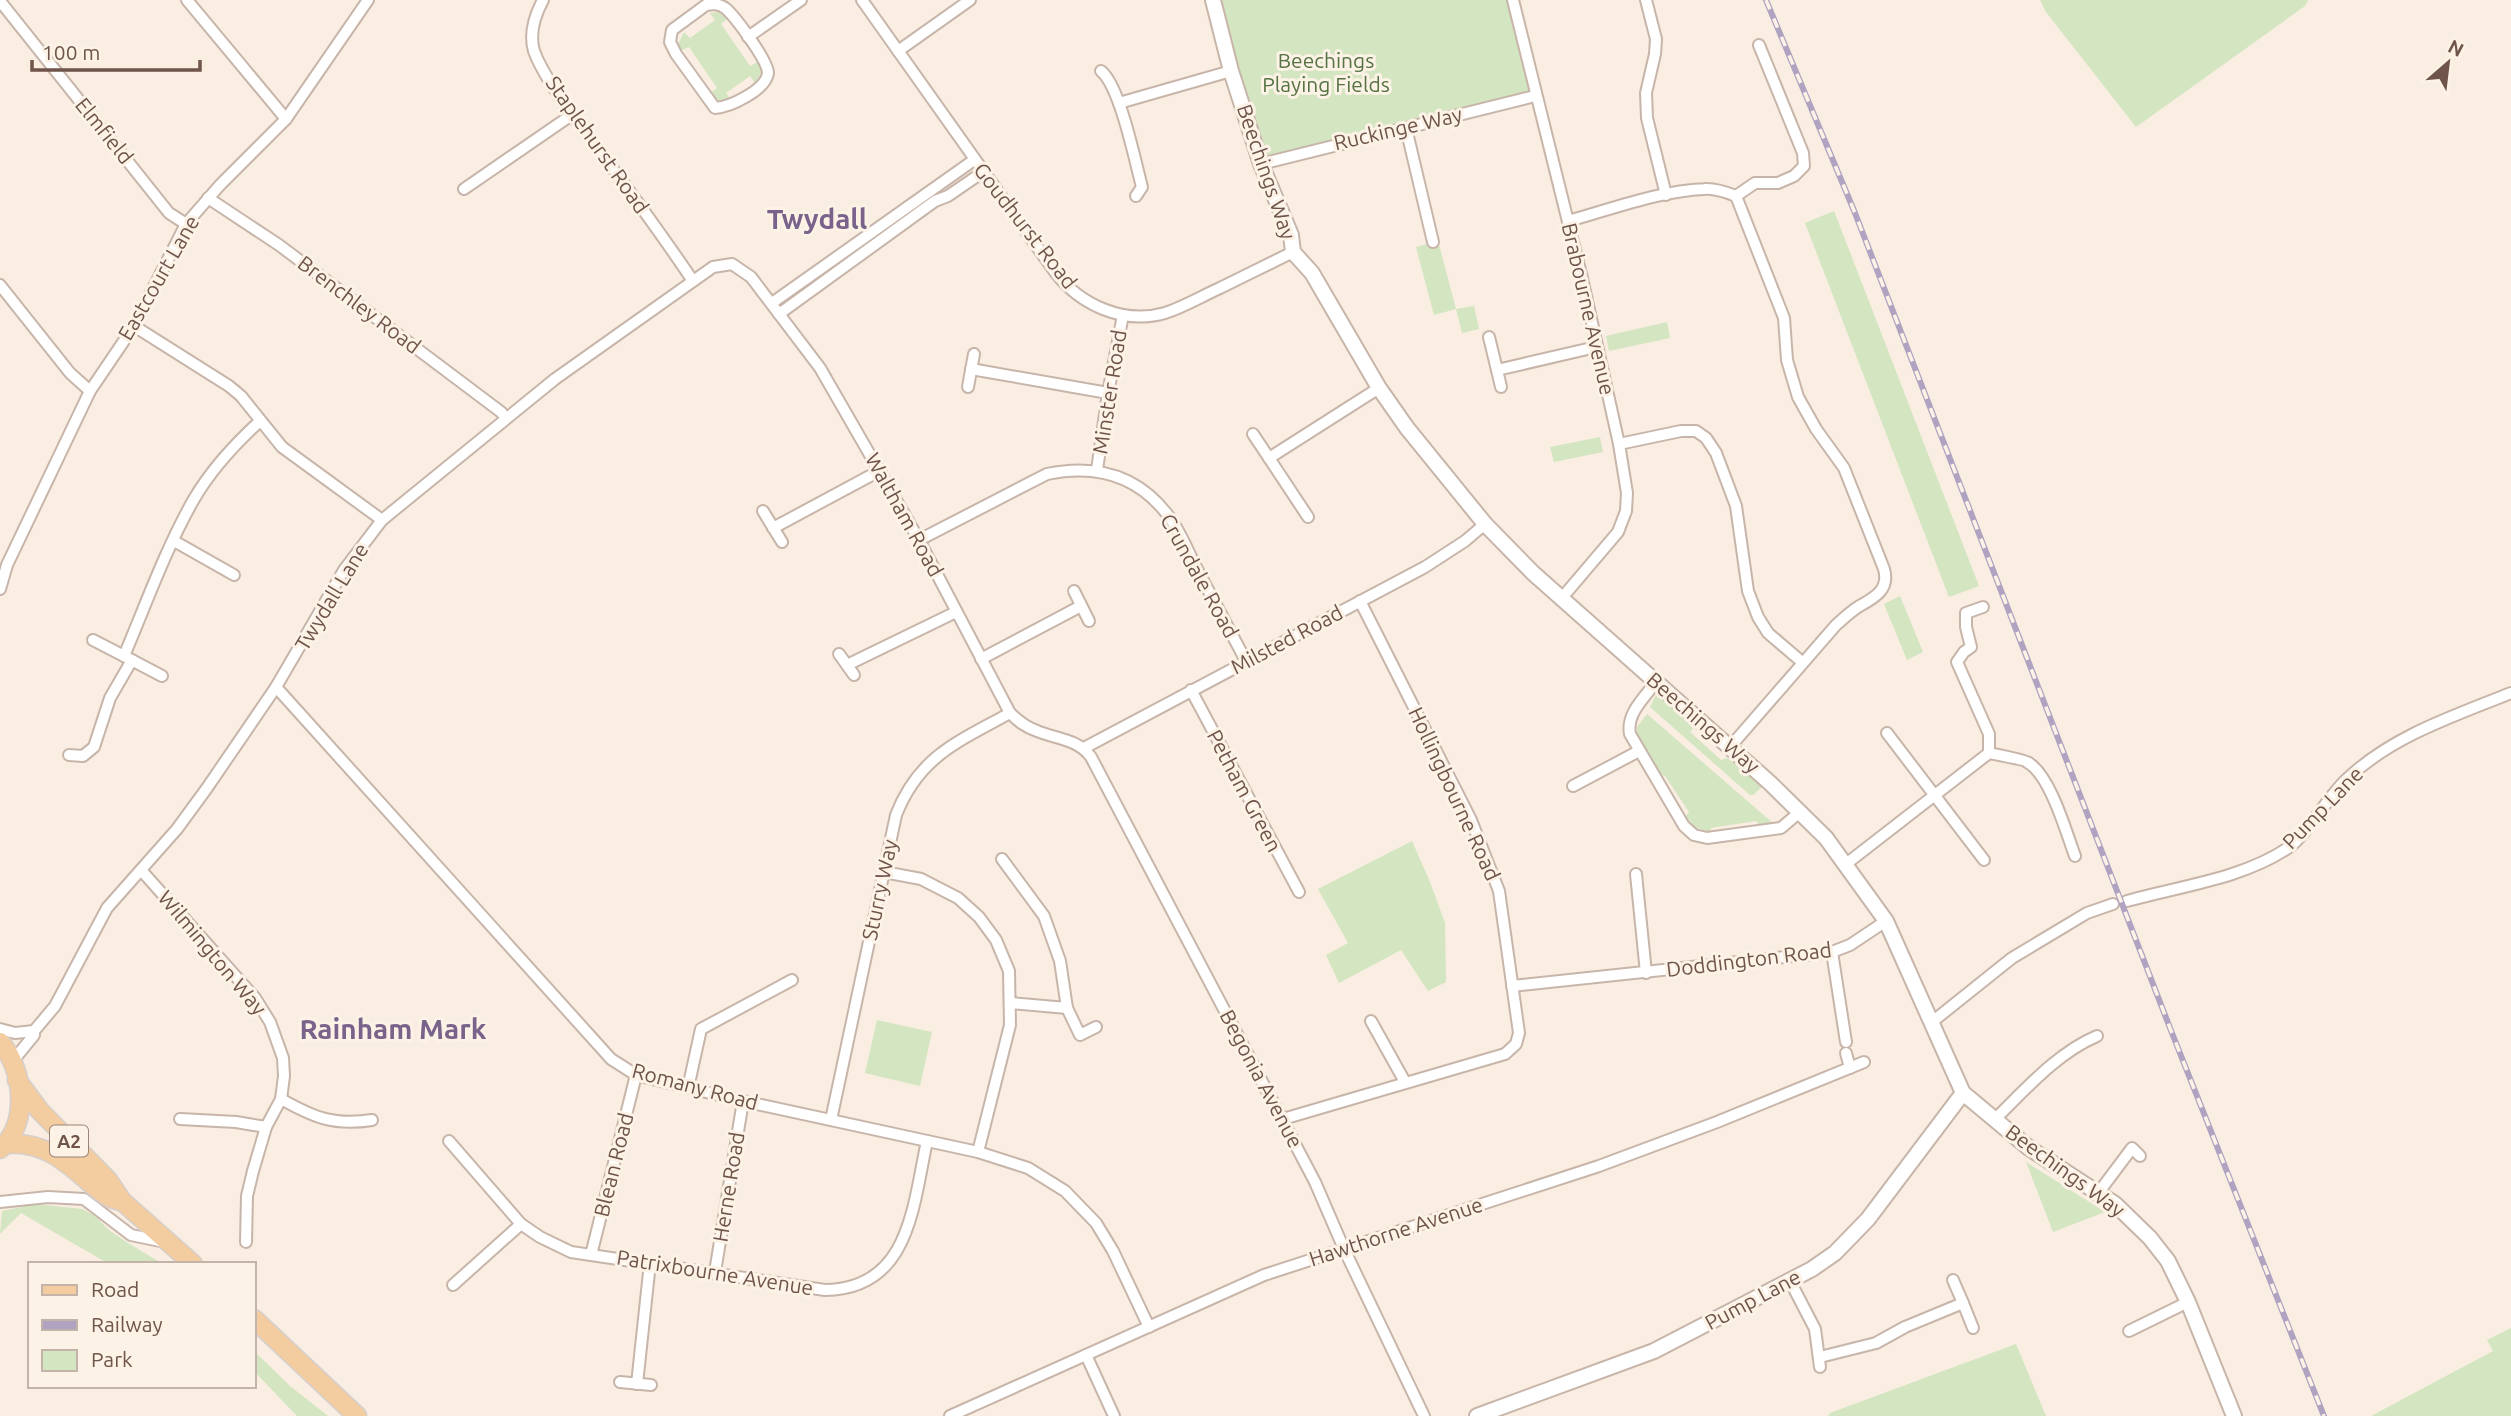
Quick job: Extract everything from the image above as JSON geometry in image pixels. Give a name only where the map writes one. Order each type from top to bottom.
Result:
[{"type":"main road","points":[[0,1042],[12,1062],[20,1099],[19,1116],[3,1146]]},
{"type":"main road","name":"A2","points":[[17,1080],[40,1111],[108,1180],[122,1201],[191,1262]]},
{"type":"main road","name":"A2","points":[[3,1146],[22,1143],[51,1152],[109,1199],[122,1201]]},
{"type":"main road","points":[[256,1321],[357,1416]]},
{"type":"street","points":[[187,0],[286,120]]},
{"type":"street","name":"Eastcourt Lane","points":[[0,589],[23,529],[90,391],[134,326],[186,224],[208,198],[286,120],[368,0]]},
{"type":"street","name":"Staplehurst Road","points":[[543,0],[534,19],[534,50],[583,129],[693,281]]},
{"type":"street","points":[[748,37],[801,0]]},
{"type":"street","name":"Goudhurst Road","points":[[862,0],[1066,285],[1095,305],[1123,315],[1169,312],[1293,252]]},
{"type":"street","points":[[898,51],[970,0]]},
{"type":"street","name":"Beechings Way","points":[[1213,0],[1231,71],[1261,164],[1291,235],[1293,252],[1312,273],[1379,388],[1407,428],[1485,524],[1561,599],[1801,811],[1846,864],[1886,920],[1963,1093],[2029,1148],[2099,1192],[2129,1216],[2150,1238],[2168,1261],[2188,1301],[2234,1416]]},
{"type":"street","name":"Brabourne Avenue","points":[[1513,0],[1568,221],[1619,443],[1627,493],[1626,511],[1618,532],[1608,547],[1561,599]]},
{"type":"street","points":[[1646,0],[1656,39],[1646,93],[1647,118],[1666,195]]},
{"type":"street","name":"Elmfield","points":[[0,1],[169,212],[186,224]]},
{"type":"street","points":[[714,4],[723,6],[748,37],[766,65],[768,74],[763,84],[735,104],[715,108],[676,54],[670,42],[672,30],[706,5],[714,4]]},
{"type":"street","points":[[1736,196],[1755,183],[1778,183],[1794,176],[1804,166],[1803,153],[1759,46]]},
{"type":"street","points":[[1101,71],[1108,76],[1119,103],[1142,187],[1136,196]]},
{"type":"street","points":[[1119,103],[1231,71]]},
{"type":"street","name":"Ruckinge Way","points":[[1261,164],[1535,96]]},
{"type":"street","points":[[464,189],[573,114]]},
{"type":"street","points":[[1406,128],[1433,242]]},
{"type":"street","points":[[772,303],[974,160]]},
{"type":"street","points":[[779,314],[935,201],[948,196],[984,172]]},
{"type":"street","points":[[1568,221],[1666,195],[1705,189],[1736,196],[1784,318],[1787,360],[1797,397],[1844,468],[1886,575],[1883,588],[1876,597],[1850,613],[1802,662],[1730,747]]},
{"type":"street","name":"Brenchley Road","points":[[208,198],[286,250],[506,418]]},
{"type":"street","name":"Twydall Lane","points":[[12,1062],[55,1006],[107,908],[177,829],[276,687],[344,570],[382,520],[555,379],[713,267],[732,264]]},
{"type":"street","name":"Waltham Road","points":[[732,264],[744,271],[772,303],[820,368],[881,470],[1010,713]]},
{"type":"street","points":[[0,285],[70,373],[90,391]]},
{"type":"street","name":"Minster Road","points":[[1097,470],[1123,315]]},
{"type":"street","points":[[134,326],[222,380],[241,396],[275,439],[299,461],[382,520]]},
{"type":"street","points":[[1489,337],[1501,387]]},
{"type":"street","points":[[1497,370],[1596,347]]},
{"type":"street","points":[[968,387],[974,354]]},
{"type":"street","points":[[971,369],[1108,393]]},
{"type":"street","points":[[1269,458],[1379,388]]},
{"type":"street","points":[[69,755],[83,756],[94,747],[110,698],[174,541],[195,498],[227,455],[260,421]]},
{"type":"street","points":[[1619,443],[1681,431],[1696,431],[1706,438],[1716,453],[1736,506],[1748,591],[1758,617],[1768,633],[1802,662]]},
{"type":"street","points":[[1253,434],[1308,517]]},
{"type":"street","name":"Crundale Road","points":[[919,540],[1047,474],[1069,469],[1097,470],[1122,478],[1148,493],[1168,515],[1246,661]]},
{"type":"street","points":[[773,528],[881,470]]},
{"type":"street","points":[[764,511],[782,542]]},
{"type":"street","name":"Milsted Road","points":[[1084,748],[1444,555],[1485,524]]},
{"type":"street","points":[[174,541],[234,575]]},
{"type":"street","points":[[1074,591],[1089,621]]},
{"type":"street","name":"Hollingbourne Road","points":[[1283,1119],[1505,1054],[1516,1044],[1519,1033],[1499,891],[1495,879],[1471,820],[1360,601]]},
{"type":"street","points":[[981,659],[1081,606]]},
{"type":"street","points":[[1983,607],[1966,613],[1971,647],[1957,662],[1989,734],[1989,753]]},
{"type":"street","points":[[839,653],[851,670],[957,612]]},
{"type":"street","points":[[93,640],[162,676]]},
{"type":"street","points":[[1656,682],[1632,715],[1628,726],[1639,751],[1684,826],[1694,835],[1707,838],[1781,828],[1801,811]]},
{"type":"street","name":"Romany Road","points":[[276,687],[611,1059],[636,1075],[978,1152],[1028,1168],[1056,1184],[1080,1205],[1106,1238],[1149,1327]]},
{"type":"street","name":"Petham Green","points":[[1191,690],[1299,892]]},
{"type":"street","name":"Pump Lane","points":[[2127,901],[2263,862],[2291,846],[2346,779],[2367,762],[2401,740],[2511,693]]},
{"type":"street","points":[[1010,713],[1022,724],[1084,748]]},
{"type":"street","name":"Sturry Way","points":[[831,1120],[896,816],[905,792],[917,775],[944,750],[1010,713]]},
{"type":"street","points":[[1887,733],[1984,860]]},
{"type":"street","name":"Begonia Avenue","points":[[1084,748],[1283,1119],[1424,1416]]},
{"type":"street","points":[[1573,786],[1639,751]]},
{"type":"street","points":[[1846,864],[1989,753]]},
{"type":"street","points":[[1989,753],[2024,761],[2032,766],[2051,793],[2075,856]]},
{"type":"street","points":[[1002,859],[1045,916],[1060,961],[1067,1008],[1080,1035],[1096,1027]]},
{"type":"street","name":"Wilmington Way","points":[[141,870],[255,998],[270,1022],[283,1058],[281,1098],[266,1126],[247,1196],[246,1242]]},
{"type":"street","points":[[884,872],[921,879],[958,898],[979,917],[996,940],[1009,971],[1010,1024],[978,1152]]},
{"type":"street","name":"Doddington Road","points":[[1636,874],[1646,973]]},
{"type":"street","points":[[1932,1022],[2012,958],[2087,913],[2113,904]]},
{"type":"street","name":"Doddington Road","points":[[1512,986],[1832,952],[1850,945],[1886,920]]},
{"type":"street","points":[[1832,952],[1850,1068]]},
{"type":"street","points":[[688,1088],[701,1029],[792,980]]},
{"type":"street","points":[[1011,1003],[1067,1008]]},
{"type":"street","points":[[1371,1021],[1405,1082]]},
{"type":"street","points":[[0,1029],[15,1032],[34,1031]]},
{"type":"street","points":[[1995,1119],[2079,1044],[2097,1036]]},
{"type":"street","name":"Hawthorne Avenue","points":[[950,1416],[1257,1278],[1599,1166],[1717,1122],[1864,1062]]},
{"type":"street","name":"Blean Road","points":[[591,1255],[636,1075]]},
{"type":"street","name":"Pump Lane","points":[[1477,1416],[1654,1351],[1790,1281],[1835,1253],[1854,1236],[1892,1189],[1963,1093]]},
{"type":"street","points":[[281,1098],[305,1112],[330,1121],[350,1123],[372,1120]]},
{"type":"street","name":"Herne Road","points":[[715,1272],[743,1101]]},
{"type":"street","points":[[180,1119],[266,1126]]},
{"type":"street","name":"Patrixbourne Avenue","points":[[449,1141],[521,1224],[571,1252],[825,1290],[844,1289],[876,1276],[897,1252],[908,1227],[927,1141]]},
{"type":"street","points":[[2099,1192],[2132,1147],[2140,1156]]},
{"type":"street","points":[[0,1202],[48,1197],[84,1199],[131,1235],[169,1242]]},
{"type":"street","points":[[453,1285],[521,1224]]},
{"type":"street","points":[[637,1384],[650,1263]]},
{"type":"street","points":[[1953,1280],[1973,1328]]},
{"type":"street","points":[[1790,1281],[1815,1329],[1820,1362],[1876,1343],[1905,1327],[1963,1303]]},
{"type":"street","points":[[2129,1331],[2188,1301]]},
{"type":"street","points":[[1086,1355],[1114,1416]]},
{"type":"street","points":[[621,1382],[651,1384]]},
{"type":"green space","name":"Beechings Playing Fields","points":[[1213,0],[1513,0],[1535,96],[1261,164]]},
{"type":"green space","points":[[2040,0],[2308,0],[2305,6],[2136,127],[2046,12]]},
{"type":"green space","points":[[718,12],[728,18],[721,24],[750,66],[758,62],[762,72],[755,83],[750,76],[726,93],[731,100],[725,101],[717,100],[710,93],[717,88],[689,47],[680,51],[677,46],[684,32],[690,38],[715,20],[710,13]]},
{"type":"green space","points":[[1834,211],[1979,586],[1949,597],[1805,223]]},
{"type":"green space","points":[[1438,241],[1456,309],[1434,315],[1416,247]]},
{"type":"green space","points":[[1474,306],[1479,329],[1462,333],[1456,309]]},
{"type":"green space","points":[[1667,322],[1670,338],[1609,351],[1606,336]]},
{"type":"green space","points":[[1600,437],[1603,452],[1554,462],[1550,447]]},
{"type":"green space","points":[[1900,596],[1923,652],[1907,660],[1884,604]]},
{"type":"green space","points":[[1658,691],[1682,713],[1693,729],[1690,732],[1721,760],[1727,758],[1763,786],[1750,795],[1650,707]]},
{"type":"green space","points":[[1647,714],[1774,824],[1761,827],[1756,821],[1711,828],[1710,832],[1694,827],[1686,816],[1689,812],[1665,776],[1659,774],[1637,734],[1637,727]]},
{"type":"green space","points":[[1412,841],[1445,923],[1446,982],[1428,991],[1401,950],[1339,983],[1326,955],[1348,943],[1318,889]]},
{"type":"green space","points":[[877,1020],[932,1032],[920,1086],[865,1073]]},
{"type":"green space","points":[[2026,1162],[2105,1212],[2053,1232]]},
{"type":"green space","points":[[36,1204],[82,1209],[94,1215],[128,1243],[160,1262],[106,1262],[21,1213],[0,1234],[2,1211]]},
{"type":"green space","points":[[2511,1328],[2511,1416],[2371,1416],[2493,1351],[2487,1340]]},
{"type":"green space","points":[[2016,1344],[2046,1416],[1828,1416],[1830,1413]]},
{"type":"green space","points":[[256,1353],[290,1386],[328,1416],[297,1416],[256,1373]]},
{"type":"railway","points":[[1766,0],[1855,213],[2170,1028],[2324,1416]]},
{"type":"district","name":"Twydall","points":[[817,219]]},
{"type":"district","name":"Rainham Mark","points":[[393,1029]]}]
